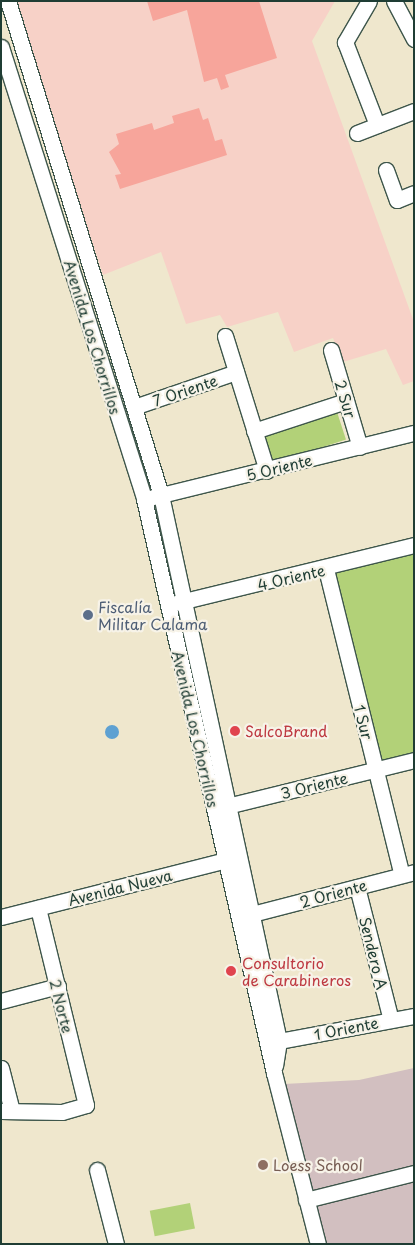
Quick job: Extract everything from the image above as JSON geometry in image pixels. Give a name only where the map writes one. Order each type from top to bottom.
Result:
[{"type":"street","name":"Avenida Los Chorrillos","points":[[8,1],[161,495],[209,717],[221,807]]},
{"type":"street","points":[[369,1],[345,42],[377,125]]},
{"type":"street","points":[[394,1],[414,40]]},
{"type":"street","name":"Avenida Los Chorrillos","points":[[1,47],[144,499],[194,720],[221,807],[233,859],[274,1073],[318,1244]]},
{"type":"street","points":[[357,133],[414,111]]},
{"type":"street","points":[[386,170],[397,200],[414,193]]},
{"type":"street","points":[[225,336],[267,471]]},
{"type":"street","name":"2 Sur","points":[[331,350],[360,447]]},
{"type":"street","name":"7 Oriente","points":[[134,407],[236,372]]},
{"type":"street","points":[[254,431],[346,401]]},
{"type":"street","name":"5 Oriente","points":[[144,499],[267,471],[414,433]]},
{"type":"street","name":"4 Oriente","points":[[168,605],[326,569],[414,545]]},
{"type":"street","name":"1 Sur","points":[[326,569],[376,770],[408,873]]},
{"type":"street","points":[[194,720],[209,717]]},
{"type":"street","name":"3 Oriente","points":[[221,807],[414,760]]},
{"type":"street","name":"Avenida Los Chorrillos","points":[[233,859],[252,914],[279,1041]]},
{"type":"street","name":"Avenida Nueva","points":[[1,917],[233,859]]},
{"type":"street","name":"2 Oriente","points":[[252,914],[408,873]]},
{"type":"street","name":"Sendero A","points":[[357,886],[391,1020]]},
{"type":"street","name":"2 Norte","points":[[7,1111],[62,1112],[86,1105],[38,908]]},
{"type":"street","points":[[1,1001],[58,986]]},
{"type":"street","name":"1 Oriente","points":[[279,1041],[414,1016]]},
{"type":"street","points":[[274,1073],[279,1041]]},
{"type":"street","points":[[1,1068],[7,1111]]},
{"type":"street","points":[[97,1170],[116,1244]]},
{"type":"street","points":[[306,1200],[414,1173]]},
{"type":"shaded area","points":[[13,1],[335,1],[312,41],[414,322],[414,381],[403,385],[386,349],[343,362],[333,338],[294,352],[278,312],[227,327],[220,315],[186,324],[161,252],[103,275]]},
{"type":"shaded area","points":[[414,1068],[414,1244],[327,1244],[284,1084],[359,1080]]},
{"type":"green space","points":[[337,412],[346,440],[272,464],[263,436]]},
{"type":"green space","points":[[414,551],[414,755],[385,762],[378,757],[333,575],[338,569]]},
{"type":"green space","points":[[190,1203],[195,1229],[155,1236],[150,1211]]},
{"type":"water","points":[[112,725],[117,727],[119,732],[117,737],[112,739],[107,737],[105,732],[107,727]]},
{"type":"building","points":[[147,1],[259,1],[277,58],[225,75],[229,87],[221,90],[217,78],[204,82],[187,10],[153,21]]},
{"type":"building","points":[[199,108],[203,120],[208,118],[215,141],[222,139],[227,155],[120,189],[115,175],[121,174],[109,152],[119,144],[116,134],[152,123],[154,130],[174,123],[172,116]]},
{"type":"place","name":"Fiscalía Militar Calama","points":[[88,615]]},
{"type":"place","name":"SalcoBrand","points":[[235,731]]},
{"type":"place","name":"Consultorio de Carabineros","points":[[231,971]]},
{"type":"place","name":"Loess School","points":[[263,1165]]}]
